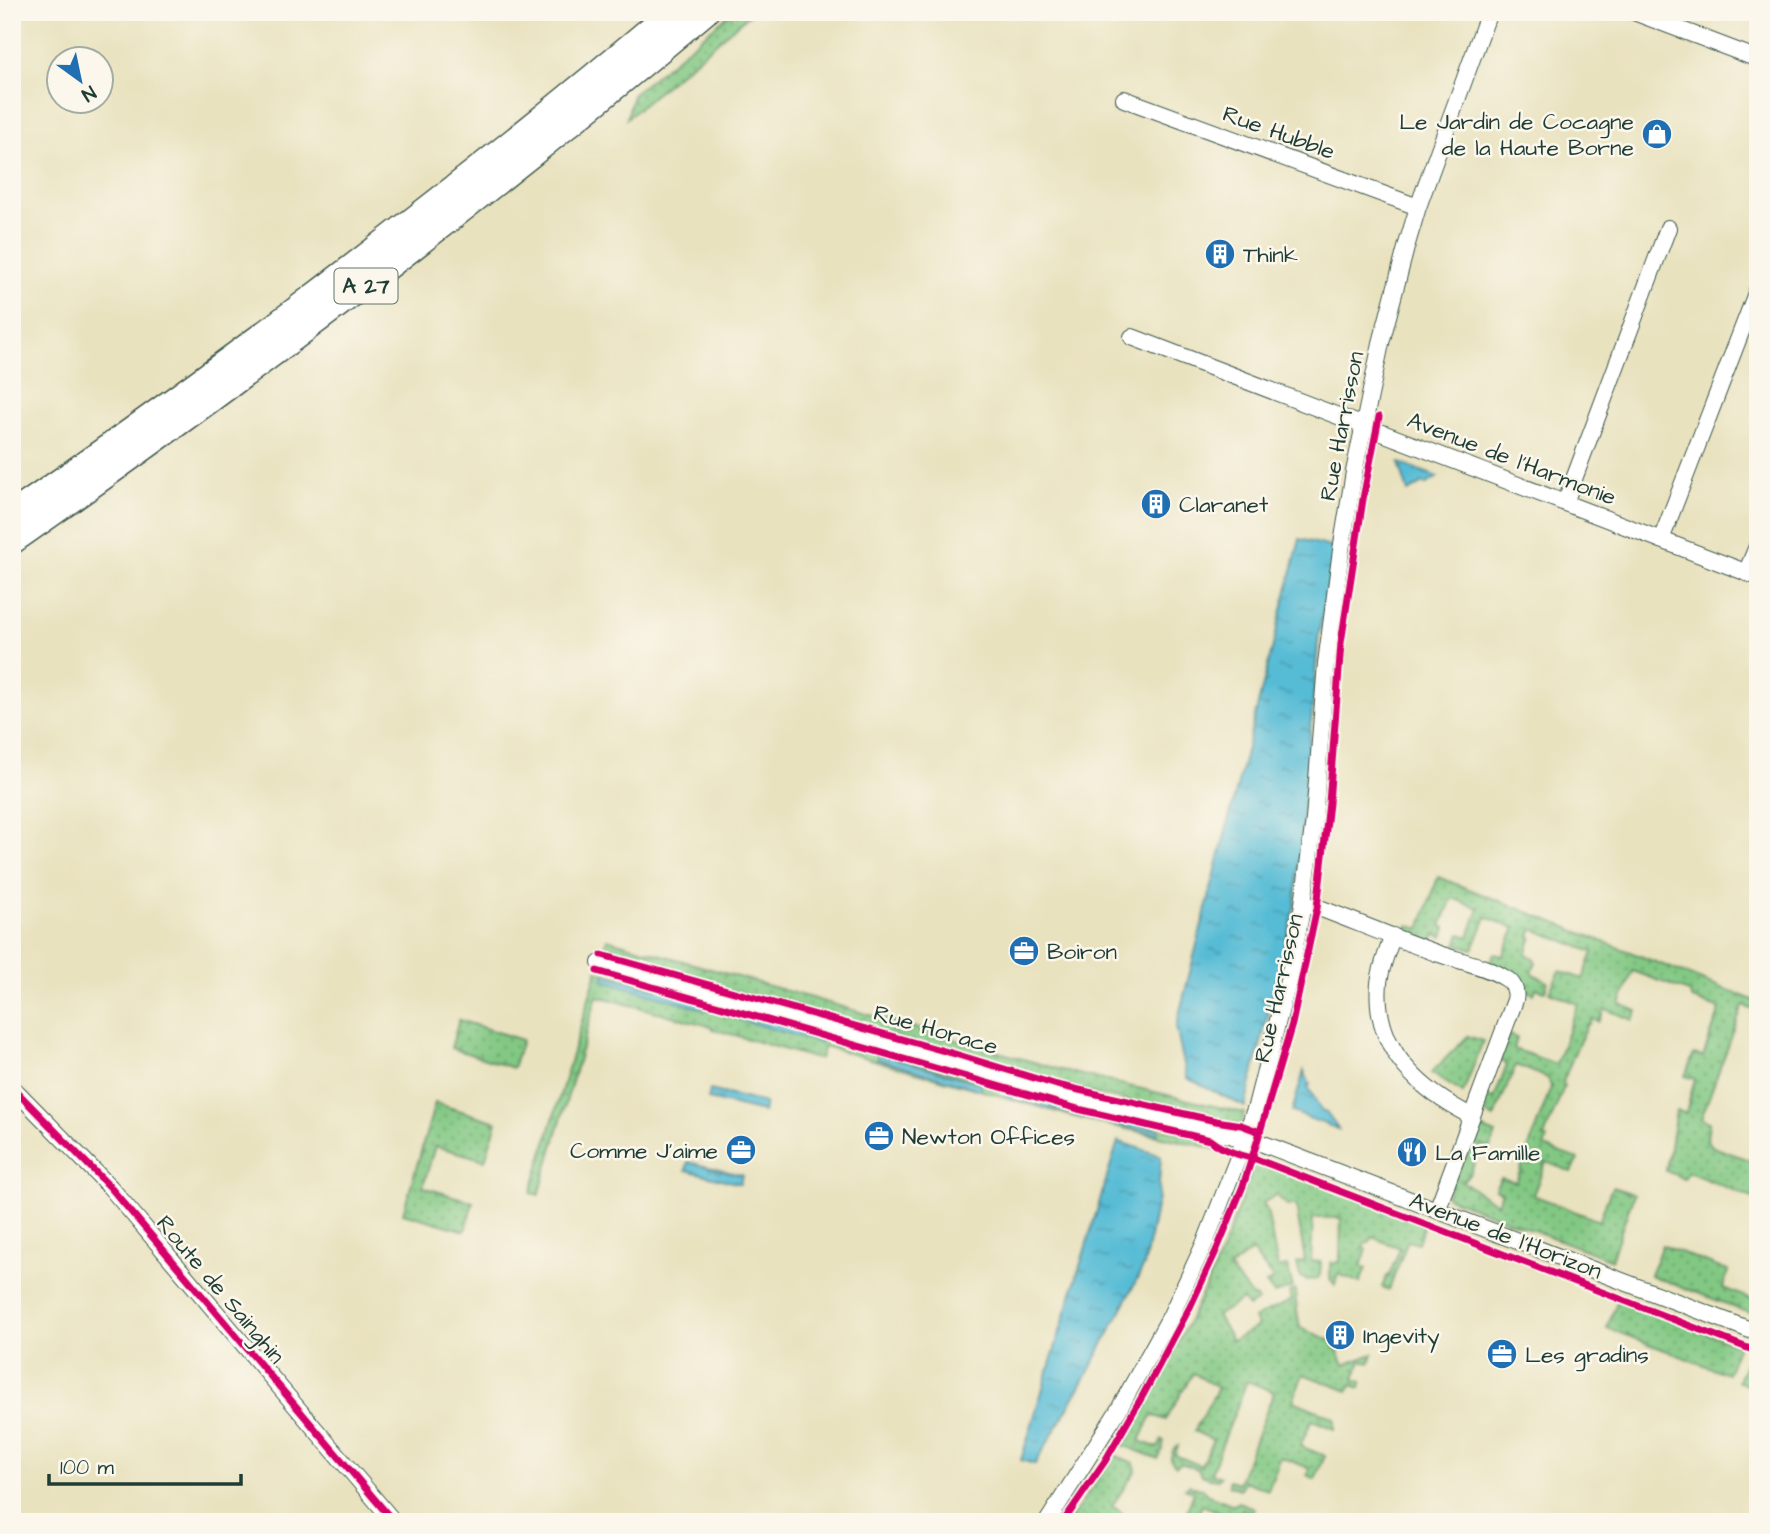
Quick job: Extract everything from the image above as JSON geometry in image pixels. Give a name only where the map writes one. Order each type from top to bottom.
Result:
[{"type":"highway","name":"A 27","points":[[12,514],[163,408],[379,246],[508,145],[670,12]]},
{"type":"highway","name":"A 27","points":[[12,542],[196,412],[353,295],[516,168],[706,12]]},
{"type":"street","name":"Rue Harrisson","points":[[1047,1522],[1119,1409],[1171,1315],[1206,1240],[1245,1139],[1265,1072],[1303,904],[1314,819],[1329,641],[1346,520],[1383,334],[1418,207],[1489,12]]},
{"type":"street","points":[[1634,12],[1758,59]]},
{"type":"street","name":"Rue Hubble","points":[[1124,99],[1418,207]]},
{"type":"street","points":[[1565,503],[1668,228]]},
{"type":"street","points":[[1661,540],[1758,288]]},
{"type":"street","name":"Avenue de l'Harmonie","points":[[1132,337],[1752,575]]},
{"type":"street","points":[[1752,575],[1758,544]]},
{"type":"street","points":[[1303,904],[1505,977],[1515,988],[1517,995],[1437,1210]]},
{"type":"street","points":[[1393,936],[1382,969],[1379,997],[1382,1021],[1391,1044],[1402,1064],[1421,1084],[1471,1116]]},
{"type":"street","name":"Rue Horace","points":[[600,963],[1082,1101],[1245,1139]]},
{"type":"street","name":"Route de Sainghin","points":[[12,1087],[110,1187],[394,1522]]},
{"type":"street","name":"Avenue de l'Horizon","points":[[1245,1139],[1758,1333]]},
{"type":"green space","points":[[732,12],[752,12],[627,118],[633,94]]},
{"type":"green space","points":[[1438,877],[1758,1002],[1758,1011],[1743,1006],[1701,1119],[1709,1122],[1707,1140],[1713,1147],[1758,1163],[1758,1200],[1688,1172],[1684,1179],[1666,1171],[1676,1111],[1686,1113],[1695,1079],[1685,1076],[1694,1054],[1703,1057],[1720,1009],[1692,999],[1689,992],[1633,971],[1620,1004],[1637,1011],[1633,1020],[1605,1009],[1599,1022],[1592,1019],[1588,1024],[1563,1082],[1564,1087],[1544,1137],[1547,1139],[1544,1147],[1578,1159],[1572,1172],[1546,1162],[1533,1195],[1599,1221],[1612,1187],[1634,1194],[1611,1260],[1446,1197],[1474,1125],[1496,1134],[1490,1148],[1481,1145],[1470,1174],[1462,1181],[1497,1204],[1502,1192],[1495,1189],[1501,1178],[1516,1182],[1551,1087],[1548,1078],[1516,1065],[1494,1118],[1479,1111],[1485,1097],[1494,1099],[1507,1064],[1498,1060],[1509,1035],[1517,1038],[1514,1049],[1556,1064],[1578,1004],[1549,992],[1560,971],[1583,979],[1593,952],[1533,929],[1526,954],[1536,962],[1532,971],[1534,974],[1548,982],[1545,991],[1536,988],[1534,994],[1523,989],[1515,974],[1491,963],[1494,954],[1503,956],[1515,928],[1486,917],[1473,949],[1456,944],[1460,934],[1469,937],[1479,908],[1452,898],[1441,926],[1446,928],[1443,937],[1435,934],[1431,942],[1408,935],[1408,925],[1420,929]]},
{"type":"green space","points":[[607,939],[1061,1070],[1244,1113],[1241,1125],[1057,1085],[602,955]]},
{"type":"green space","points":[[597,971],[1078,1109],[1210,1140],[1220,1147],[1220,1150],[1078,1118],[824,1046],[820,1059],[817,1059],[713,1027],[597,996],[539,1195],[531,1193]]},
{"type":"green space","points":[[459,1020],[522,1040],[513,1068],[451,1048]]},
{"type":"green space","points":[[1468,1036],[1483,1041],[1463,1093],[1431,1073]]},
{"type":"green space","points":[[435,1103],[497,1122],[485,1160],[435,1146],[423,1187],[473,1202],[465,1231],[403,1213]]},
{"type":"green space","points":[[1256,1159],[1424,1224],[1418,1243],[1408,1240],[1389,1290],[1382,1287],[1400,1248],[1372,1237],[1364,1248],[1367,1250],[1361,1266],[1366,1268],[1360,1283],[1338,1274],[1335,1285],[1330,1279],[1330,1263],[1340,1262],[1341,1218],[1313,1218],[1311,1261],[1321,1262],[1320,1275],[1317,1279],[1306,1280],[1300,1276],[1297,1263],[1305,1261],[1296,1205],[1287,1205],[1276,1195],[1263,1203],[1267,1210],[1278,1268],[1287,1266],[1293,1287],[1274,1294],[1266,1284],[1273,1279],[1252,1251],[1229,1268],[1258,1301],[1248,1307],[1243,1300],[1217,1315],[1232,1341],[1258,1326],[1254,1319],[1292,1301],[1289,1292],[1295,1290],[1300,1328],[1333,1341],[1344,1365],[1373,1354],[1370,1363],[1361,1360],[1354,1379],[1362,1382],[1360,1388],[1351,1385],[1348,1391],[1303,1374],[1293,1401],[1335,1418],[1335,1429],[1312,1420],[1300,1446],[1325,1456],[1315,1479],[1307,1475],[1309,1468],[1281,1457],[1268,1490],[1244,1481],[1240,1489],[1229,1485],[1229,1480],[1238,1483],[1274,1392],[1247,1381],[1211,1473],[1220,1477],[1217,1480],[1201,1475],[1198,1469],[1181,1463],[1176,1466],[1171,1460],[1174,1448],[1178,1446],[1175,1455],[1201,1466],[1213,1440],[1194,1431],[1218,1388],[1193,1373],[1166,1420],[1152,1415],[1140,1441],[1158,1448],[1162,1440],[1164,1441],[1158,1459],[1120,1444],[1198,1303],[1225,1243]]},
{"type":"green space","points":[[1662,1245],[1728,1271],[1723,1288],[1753,1300],[1758,1287],[1758,1316],[1650,1275]]},
{"type":"green space","points":[[1618,1299],[1738,1345],[1727,1374],[1607,1328]]},
{"type":"green space","points":[[1751,1350],[1758,1352],[1758,1391],[1738,1381]]},
{"type":"green space","points":[[1114,1455],[1134,1463],[1136,1470],[1112,1506],[1136,1522],[1070,1520]]},
{"type":"green space","points":[[1189,1485],[1234,1505],[1238,1502],[1254,1508],[1252,1513],[1242,1510],[1238,1522],[1227,1522],[1229,1516],[1202,1505],[1195,1522],[1183,1522],[1194,1492],[1185,1488]]},
{"type":"water","points":[[1399,463],[1438,477],[1408,492]]},
{"type":"water","points":[[1300,539],[1335,548],[1319,633],[1295,905],[1245,1107],[1187,1078],[1176,1027]]},
{"type":"water","points":[[605,974],[822,1037],[820,1043],[603,980]]},
{"type":"water","points":[[879,1054],[982,1084],[981,1090],[877,1059]]},
{"type":"water","points":[[1304,1071],[1310,1085],[1308,1087],[1322,1112],[1325,1111],[1338,1129],[1292,1112]]},
{"type":"water","points":[[710,1090],[765,1103],[763,1112],[708,1099]]},
{"type":"water","points":[[1007,1091],[1079,1112],[1159,1130],[1158,1134],[1006,1096]]},
{"type":"water","points":[[1118,1141],[1161,1156],[1158,1198],[1144,1266],[1087,1375],[1035,1464],[1021,1460]]},
{"type":"water","points":[[688,1162],[742,1175],[740,1184],[686,1170]]},
{"type":"cycle path","points":[[1063,1522],[1105,1461],[1143,1395],[1190,1307],[1217,1249],[1243,1186],[1292,1024],[1317,908],[1329,803],[1341,643],[1363,499],[1379,417]]},
{"type":"cycle path","points":[[602,955],[1057,1085],[1241,1125],[1260,1132]]},
{"type":"cycle path","points":[[597,971],[1078,1109],[1210,1140],[1232,1152],[1758,1352]]},
{"type":"cycle path","points":[[12,1087],[110,1187],[394,1522]]},
{"type":"place","name":"Le Jardin de Cocagne de la Haute Borne","points":[[1657,134]]},
{"type":"place","name":"Think","points":[[1220,254]]},
{"type":"place","name":"Claranet","points":[[1156,504]]},
{"type":"place","name":"Boiron","points":[[1024,951]]},
{"type":"place","name":"Newton Offices","points":[[879,1136]]},
{"type":"place","name":"Comme J'aime","points":[[741,1150]]},
{"type":"place","name":"La Famille","points":[[1412,1152]]},
{"type":"place","name":"Ingevity","points":[[1340,1335]]},
{"type":"place","name":"Les gradins","points":[[1502,1354]]}]
